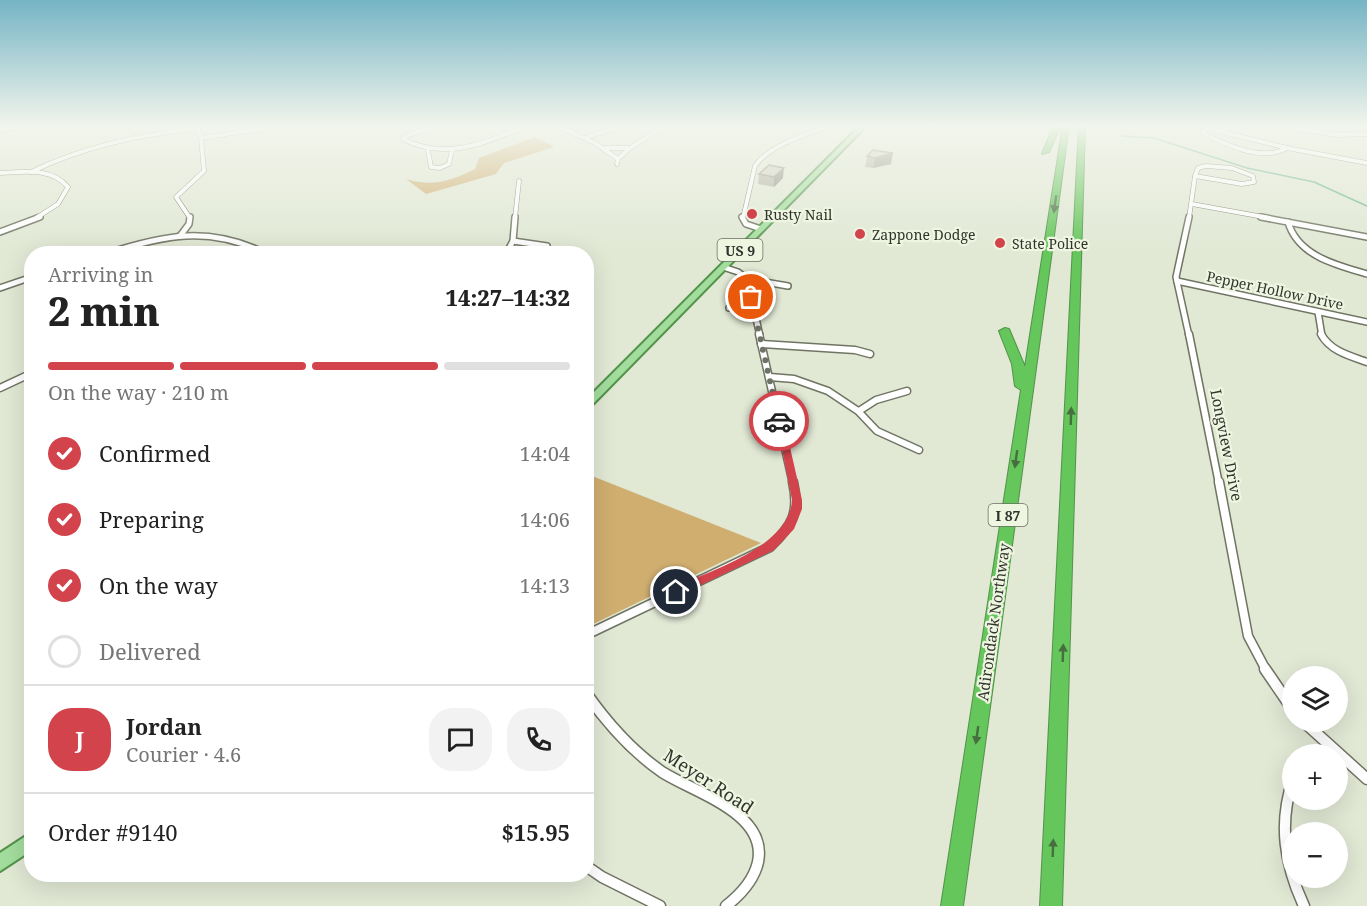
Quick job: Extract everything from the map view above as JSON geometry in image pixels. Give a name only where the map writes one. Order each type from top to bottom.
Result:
[{"type":"highway","name":"Adirondack Northway","points":[[952,906],[1060,167]]},
{"type":"highway","points":[[1051,906],[1081,167]]},
{"type":"highway","points":[[1005,332],[1021,369],[1020,434]]},
{"type":"main road","name":"US 9","points":[[594,398],[823,167]]},
{"type":"main road","points":[[0,863],[24,846]]},
{"type":"street","points":[[31,172],[41,167]]},
{"type":"street","points":[[180,236],[189,224],[190,217],[180,206],[176,197],[204,171],[204,167]]},
{"type":"street","points":[[754,167],[742,217],[746,224],[761,230]]},
{"type":"street","points":[[1200,167],[1195,176],[1242,184],[1253,183],[1255,180],[1253,176],[1244,171],[1222,167]]},
{"type":"street","points":[[0,173],[31,172],[59,177],[68,187],[67,195],[46,213],[0,232]]},
{"type":"street","name":"Longview Drive","points":[[1195,176],[1192,204],[1176,277],[1202,393],[1248,636],[1271,681],[1282,696]]},
{"type":"street","points":[[510,246],[513,241],[519,181]]},
{"type":"street","points":[[1192,204],[1367,237]]},
{"type":"street","points":[[1288,222],[1292,236],[1302,246],[1336,263],[1367,274]]},
{"type":"street","points":[[132,246],[180,236],[217,234],[248,242],[254,246]]},
{"type":"street","points":[[513,241],[547,246]]},
{"type":"street","points":[[723,267],[738,272],[747,279],[789,286]]},
{"type":"street","points":[[594,631],[760,552],[785,533],[794,517],[797,500],[747,279]]},
{"type":"street","points":[[0,288],[24,280]]},
{"type":"street","name":"Pepper Hollow Drive","points":[[1177,280],[1367,322]]},
{"type":"street","points":[[729,308],[753,308]]},
{"type":"street","points":[[1318,312],[1322,336],[1329,344],[1367,362]]},
{"type":"street","points":[[761,344],[855,350],[870,354]]},
{"type":"street","points":[[0,388],[24,377]]},
{"type":"street","points":[[770,377],[811,383],[859,411],[879,432],[919,450]]},
{"type":"street","points":[[859,411],[870,401],[881,396],[907,392]]},
{"type":"street","name":"Meyer Road","points":[[594,702],[624,738],[643,756],[663,772],[745,820],[755,834],[761,848],[760,860],[750,883],[726,906]]},
{"type":"street","points":[[1315,732],[1327,744]]},
{"type":"street","points":[[1348,763],[1367,779]]},
{"type":"street","points":[[1284,810],[1283,830],[1289,867],[1304,906]]},
{"type":"street","points":[[594,872],[660,906]]},
{"type":"shaded area","points":[[501,167],[496,174],[426,194],[406,179],[433,183],[458,177],[475,169]]},
{"type":"shaded area","points":[[594,477],[761,543],[594,624]]},
{"type":"building","points":[[766,167],[784,168],[774,177],[759,174]]},
{"type":"waterway","points":[[1245,167],[1314,182],[1367,206]]},
{"type":"way so far","points":[[751,297],[779,421]]},
{"type":"place","name":"Rusty Nail","points":[[752,214]]},
{"type":"place","name":"Zappone Dodge","points":[[860,234]]},
{"type":"place","name":"State Police","points":[[1000,243]]},
{"type":"route","points":[[676,592],[770,547],[790,526],[797,500],[779,421]]}]
